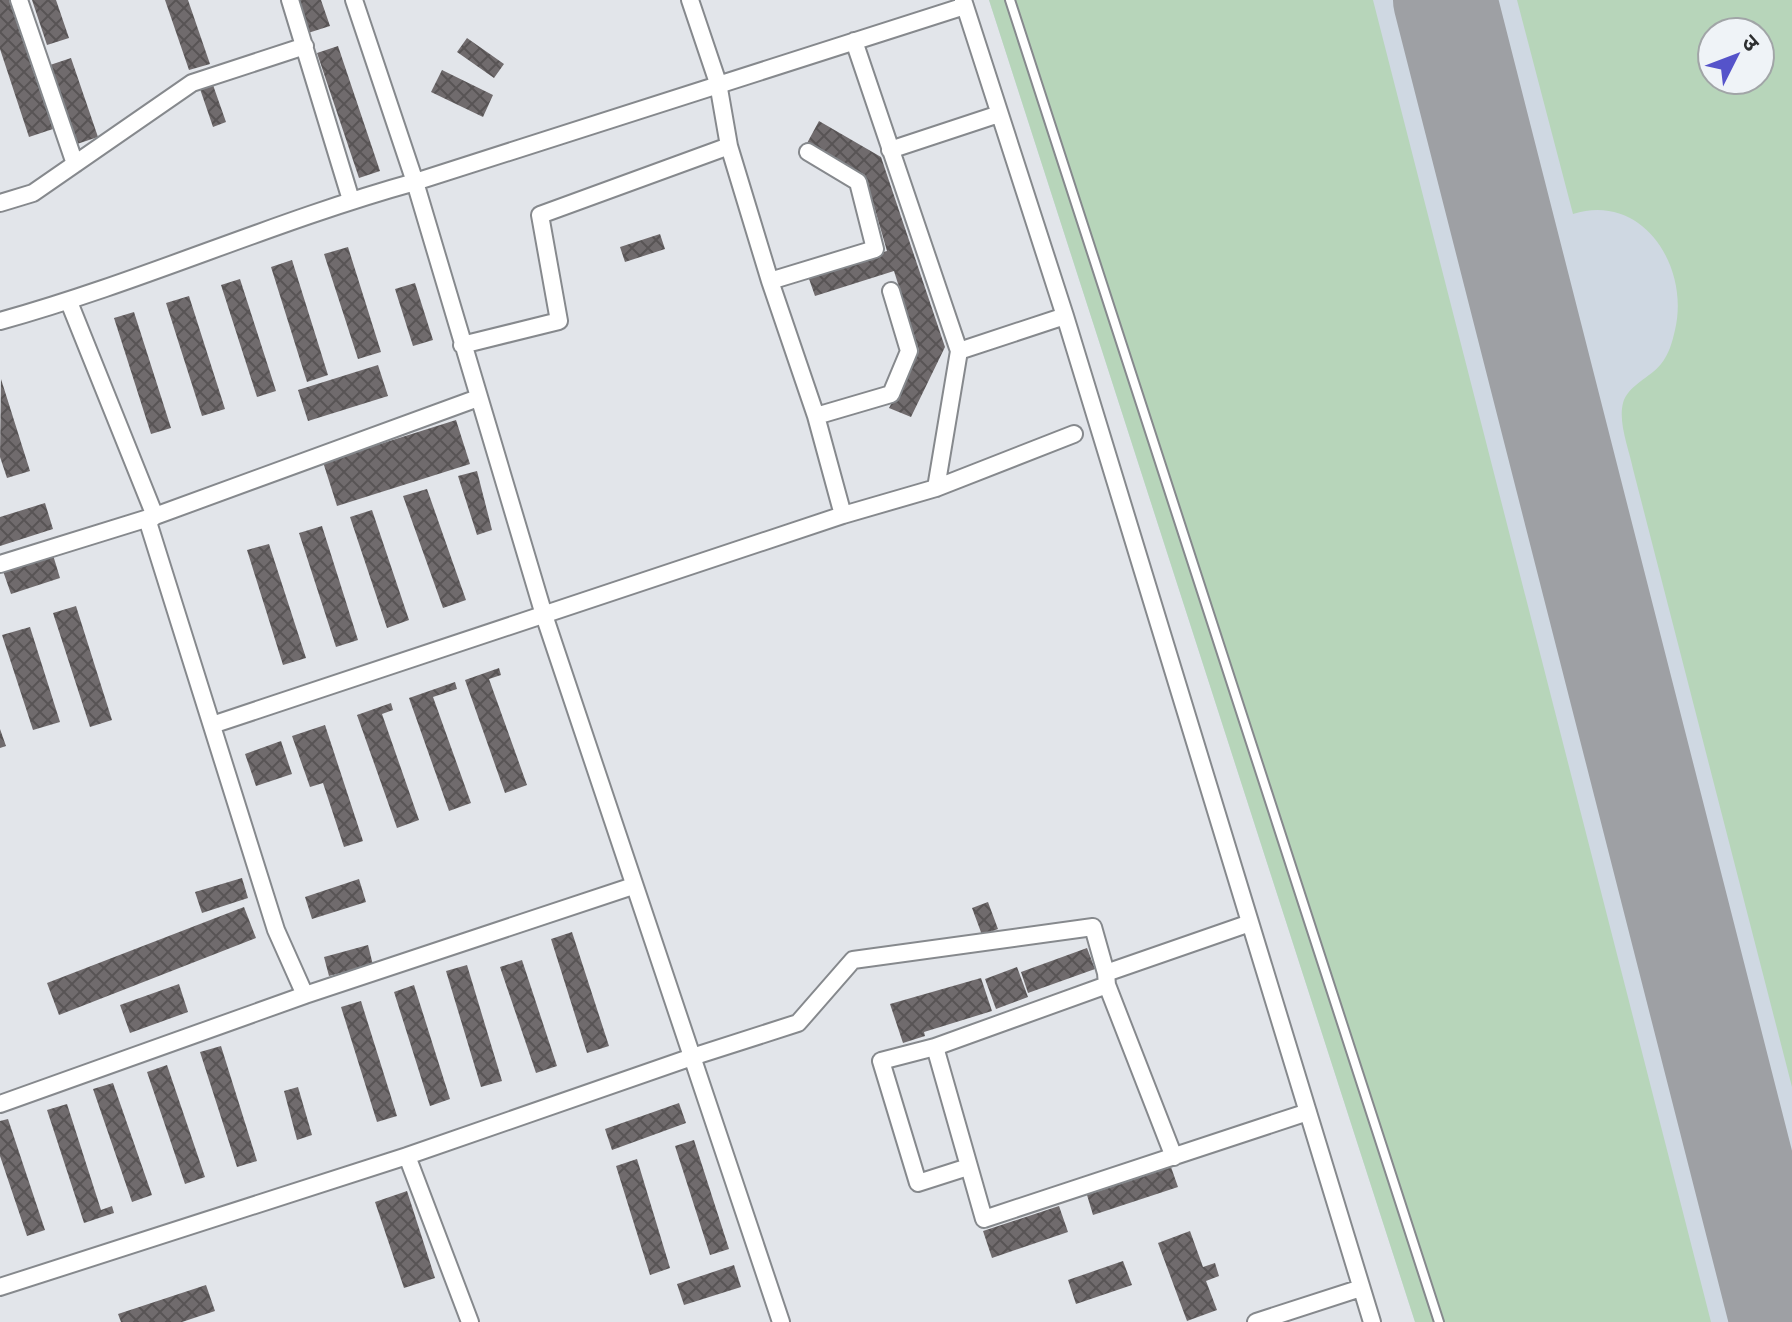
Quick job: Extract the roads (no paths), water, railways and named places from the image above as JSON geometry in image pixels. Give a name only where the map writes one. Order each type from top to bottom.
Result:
[{"type":"street","points":[[19,0],[75,164]]},
{"type":"street","points":[[290,0],[351,200]]},
{"type":"street","points":[[354,0],[415,182],[544,615],[781,1322]]},
{"type":"street","points":[[690,0],[718,83],[729,146],[816,416],[843,515]]},
{"type":"street","points":[[0,321],[69,302],[351,200],[854,41],[964,3],[1065,316],[1372,1322]]},
{"type":"street","points":[[854,41],[959,351],[936,488]]},
{"type":"street","points":[[0,203],[33,193],[192,83],[305,46]]},
{"type":"street","points":[[890,150],[999,114]]},
{"type":"street","points":[[462,345],[559,321],[540,215],[729,146]]},
{"type":"street","points":[[770,281],[875,249],[858,182],[808,152]]},
{"type":"street","points":[[816,416],[891,394],[909,351],[891,291]]},
{"type":"street","points":[[69,302],[155,516]]},
{"type":"street","points":[[959,351],[1065,316]]},
{"type":"street","points":[[0,564],[155,516],[478,398]]},
{"type":"street","points":[[212,725],[843,515],[936,488],[1074,434]]},
{"type":"street","points":[[155,516],[148,522],[276,930],[305,995]]},
{"type":"street","points":[[0,1104],[305,995],[633,886]]},
{"type":"street","points":[[968,1167],[918,1183],[881,1061],[935,1047],[1250,923]]},
{"type":"street","points":[[0,1287],[407,1156],[798,1023],[853,960],[1093,927],[1107,979],[1174,1157]]},
{"type":"street","points":[[935,1047],[984,1219],[1308,1112]]},
{"type":"street","points":[[407,1156],[470,1322]]},
{"type":"street","points":[[1256,1322],[1361,1288]]},
{"type":"lane","points":[[1010,0],[1439,1322]]}]
